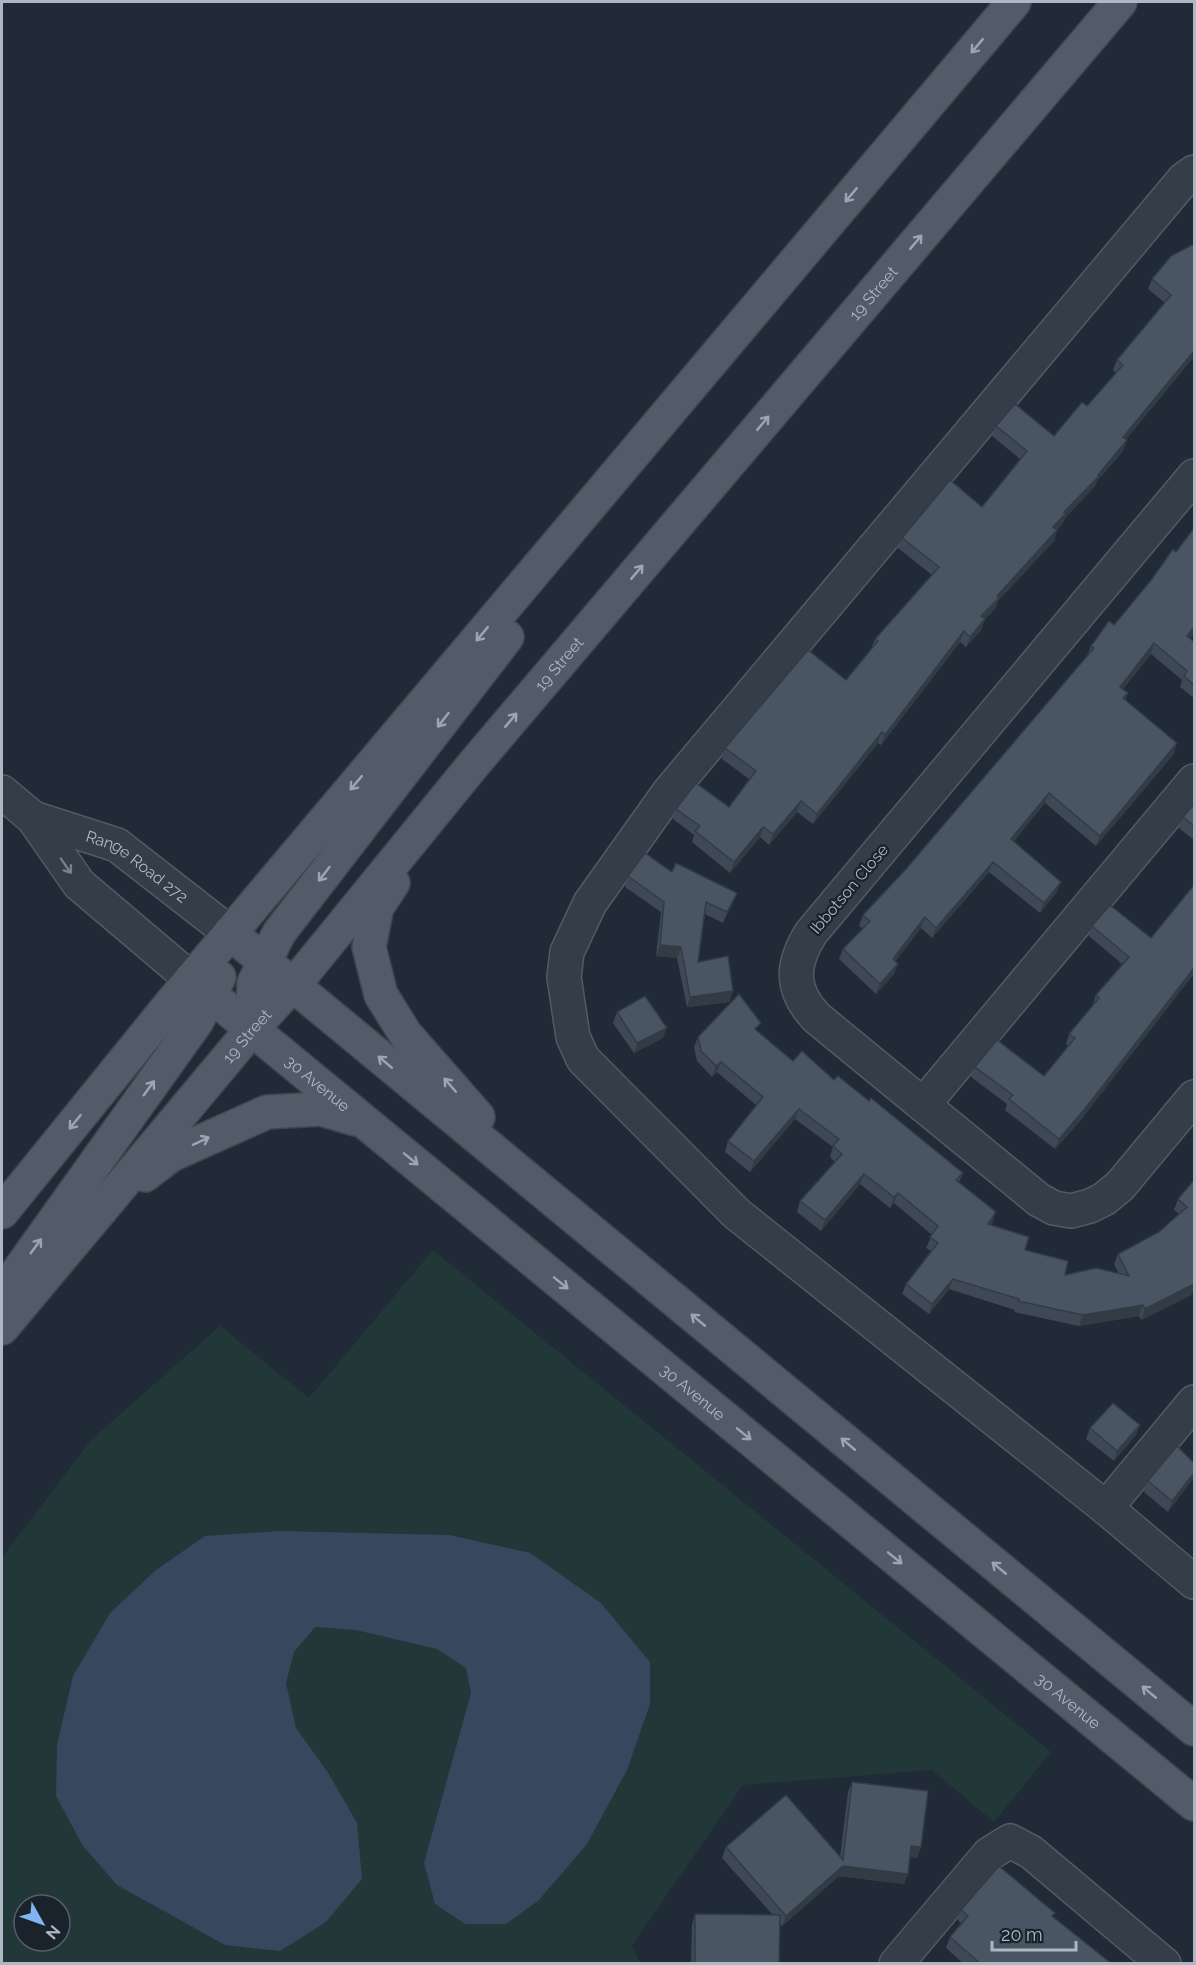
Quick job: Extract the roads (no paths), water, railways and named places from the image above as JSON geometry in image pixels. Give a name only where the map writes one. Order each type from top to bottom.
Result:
[{"type":"main road","points":[[2,1212],[201,987],[230,933],[1014,2]]},
{"type":"main road","name":"19 Street","points":[[2,1328],[252,1029],[293,985],[473,765],[1120,2]]},
{"type":"main road","points":[[252,1029],[254,983],[279,933],[812,241]]},
{"type":"main road","points":[[473,765],[377,907],[369,947],[381,995],[406,1035],[544,1192]]},
{"type":"main road","points":[[230,933],[1194,1729]]},
{"type":"main road","points":[[2,1294],[197,1022],[201,987]]},
{"type":"main road","name":"30 Avenue","points":[[201,987],[1194,1804]]},
{"type":"main road","points":[[101,1209],[171,1155],[267,1112],[321,1109],[365,1122]]},
{"type":"street","points":[[1194,172],[1184,179],[669,792],[590,903],[567,952],[564,977],[573,1037],[583,1059],[737,1214],[1106,1508],[1194,1582]]},
{"type":"street","name":"Ibbotson Close","points":[[1188,496],[811,933],[802,947],[796,965],[796,980],[804,1005],[817,1018],[1039,1200],[1054,1208],[1071,1211],[1104,1199],[1120,1185],[1194,1097]]},
{"type":"street","points":[[923,1105],[1194,781]]},
{"type":"street","name":"Range Road 272","points":[[2,792],[33,818],[79,884],[201,987]]},
{"type":"street","name":"Range Road 272","points":[[33,818],[117,845],[230,933]]},
{"type":"street","points":[[1106,1508],[1194,1402]]},
{"type":"street","points":[[896,1964],[989,1854],[1010,1841],[1031,1852],[1164,1964]]},
{"type":"water","points":[[280,1531],[449,1535],[530,1553],[601,1603],[650,1662],[650,1704],[627,1770],[587,1844],[539,1900],[506,1924],[465,1924],[435,1904],[424,1863],[471,1693],[466,1668],[437,1649],[356,1630],[315,1627],[294,1652],[286,1683],[296,1728],[329,1774],[357,1823],[362,1879],[326,1922],[280,1951],[225,1945],[117,1885],[83,1846],[56,1796],[57,1745],[73,1676],[110,1613],[156,1570],[205,1536]]}]
